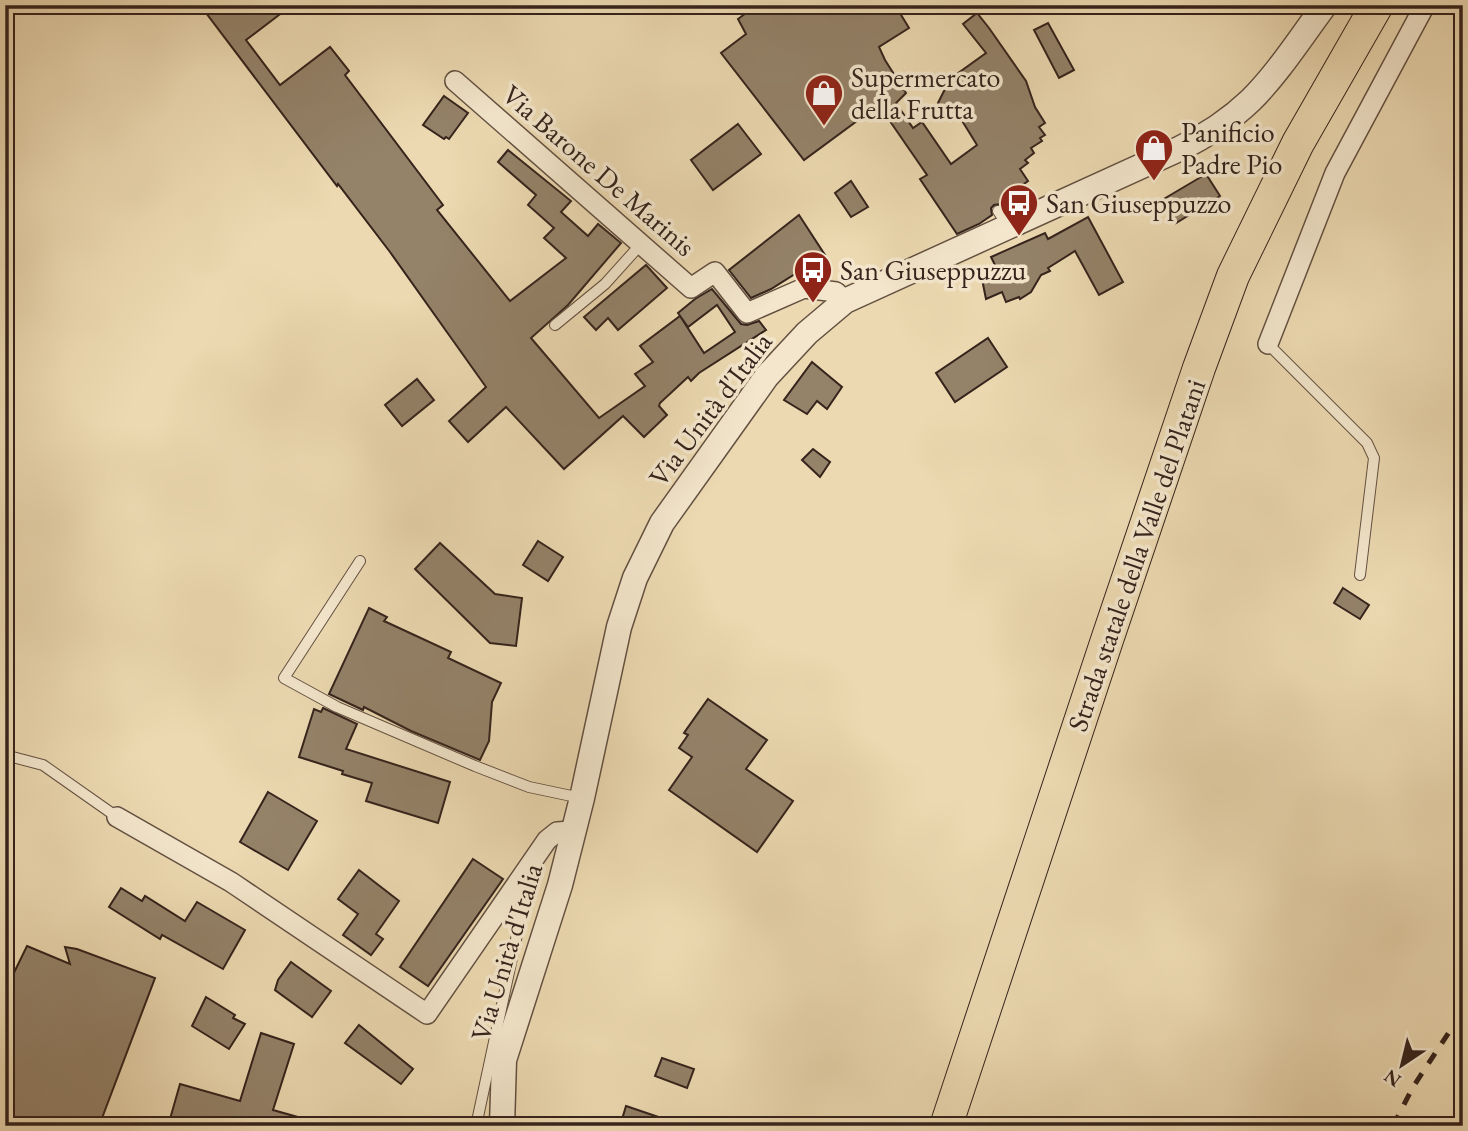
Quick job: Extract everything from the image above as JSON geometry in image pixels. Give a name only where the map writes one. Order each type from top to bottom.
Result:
[{"type":"main road","name":"Strada statale della Valle del Platani","points":[[950,1115],[1107,640],[1233,276],[1298,143],[1377,5]]},
{"type":"street","name":"Via Unità d'Italia","points":[[502,1126],[504,1060],[560,884],[582,798],[619,626],[635,578],[662,523],[767,376],[807,333],[845,301],[1003,219],[1180,149],[1215,129],[1251,99],[1325,5]]},
{"type":"street","points":[[1268,344],[1335,173],[1425,5]]},
{"type":"street","name":"Via Barone De Marinis","points":[[455,81],[691,288],[715,272],[747,313],[804,288],[836,292],[845,301]]},
{"type":"street","points":[[117,817],[231,881],[427,1014],[547,839],[557,832],[572,831]]},
{"type":"lane","points":[[555,325],[605,284],[641,244]]},
{"type":"lane","points":[[1268,344],[1367,443],[1374,458],[1360,575]]},
{"type":"lane","points":[[360,561],[284,678],[337,707],[475,766],[529,787],[582,798]]},
{"type":"lane","points":[[5,755],[43,765],[117,817]]},
{"type":"lane","points":[[476,1126],[524,902],[521,877]]},
{"type":"lane","points":[[496,1036],[504,1060]]},
{"type":"building","points":[[200,5],[292,5],[246,40],[280,85],[330,47],[349,71],[345,75],[443,205],[437,210],[510,301],[566,258],[544,238],[554,228],[528,205],[536,195],[498,162],[508,150],[571,201],[561,212],[588,236],[598,224],[621,243],[568,305],[531,338],[599,418],[645,386],[635,374],[653,362],[640,346],[680,316],[704,353],[735,332],[717,305],[688,327],[678,313],[712,289],[741,324],[759,321],[766,330],[699,373],[691,381],[688,377],[660,403],[659,406],[667,415],[644,437],[623,416],[564,469],[506,407],[468,442],[449,421],[486,387],[390,252]]},
{"type":"building","points":[[757,5],[895,5],[909,28],[879,47],[906,93],[896,103],[913,128],[922,122],[951,164],[977,145],[956,111],[947,117],[938,103],[950,79],[986,53],[963,24],[977,13],[1026,81],[1035,107],[1045,123],[1039,127],[1045,135],[1040,138],[1042,141],[1031,148],[1034,153],[1025,160],[1028,163],[1020,169],[1028,181],[1009,195],[1014,202],[1005,207],[1001,204],[994,205],[991,208],[992,215],[957,234],[920,179],[927,175],[885,114],[879,120],[872,110],[804,160],[721,53],[746,34],[738,19]]},
{"type":"building","points":[[1048,23],[1074,70],[1059,78],[1034,30]]},
{"type":"building","points":[[444,96],[468,113],[449,139],[444,139],[423,125]]},
{"type":"building","points":[[738,124],[761,154],[713,190],[691,160]]},
{"type":"building","points":[[1206,174],[1220,196],[1176,223],[1162,200]]},
{"type":"building","points":[[851,181],[868,207],[851,217],[835,193]]},
{"type":"building","points":[[799,215],[825,255],[771,289],[751,298],[729,270]]},
{"type":"building","points":[[1088,217],[1123,282],[1099,295],[1075,251],[1048,268],[1050,271],[1041,275],[1031,292],[1020,299],[1019,297],[1006,302],[1002,292],[986,299],[980,277],[997,269],[991,257],[1045,233],[1048,239]]},
{"type":"building","points":[[646,265],[667,288],[618,330],[608,318],[596,330],[584,317]]},
{"type":"building","points":[[988,338],[1007,367],[955,402],[936,373]]},
{"type":"building","points":[[812,362],[842,387],[827,409],[817,401],[807,414],[784,400]]},
{"type":"building","points":[[417,379],[434,400],[402,426],[385,405]]},
{"type":"building","points":[[813,449],[830,462],[820,477],[802,460]]},
{"type":"building","points":[[538,541],[563,557],[548,581],[523,565]]},
{"type":"building","points":[[440,543],[495,594],[522,598],[516,646],[490,643],[415,569]]},
{"type":"building","points":[[1343,588],[1369,605],[1360,619],[1334,603]]},
{"type":"building","points":[[369,608],[387,617],[384,621],[451,652],[448,658],[501,683],[492,702],[489,741],[480,760],[411,731],[364,707],[363,710],[329,694]]},
{"type":"building","points":[[708,699],[767,740],[746,769],[793,801],[757,852],[669,790],[692,757],[679,748],[688,735],[684,733]]},
{"type":"building","points":[[323,708],[357,724],[346,749],[450,782],[438,823],[366,801],[372,783],[299,757],[314,709],[321,712]]},
{"type":"building","points":[[268,792],[317,821],[288,870],[240,842]]},
{"type":"building","points":[[473,859],[503,879],[428,986],[400,967]]},
{"type":"building","points":[[359,870],[399,901],[376,934],[383,939],[371,955],[343,935],[358,914],[338,899]]},
{"type":"building","points":[[121,888],[142,901],[145,896],[185,921],[197,902],[245,930],[223,969],[162,935],[160,939],[109,907]]},
{"type":"building","points":[[27,946],[70,964],[65,947],[77,949],[155,978],[99,1126],[5,1126],[5,991]]},
{"type":"building","points":[[291,962],[331,991],[312,1017],[275,990],[278,980]]},
{"type":"building","points":[[206,997],[245,1024],[229,1049],[192,1026]]},
{"type":"building","points":[[359,1025],[413,1069],[401,1084],[345,1043]]},
{"type":"building","points":[[261,1033],[294,1044],[273,1110],[312,1121],[311,1126],[168,1126],[180,1084],[240,1101]]},
{"type":"building","points":[[662,1058],[694,1069],[687,1088],[655,1076]]},
{"type":"building","points":[[626,1106],[676,1123],[675,1126],[620,1126]]},
{"type":"railway","points":[[1393,1126],[1413,1087],[1463,1011]]},
{"type":"place","name":"Supermercato della Frutta","points":[[824,127]]},
{"type":"place","name":"Panificio Padre Pio","points":[[1154,182]]},
{"type":"place","name":"San Giuseppuzzo","points":[[1019,237]]},
{"type":"place","name":"San Giuseppuzzu","points":[[813,304]]}]
